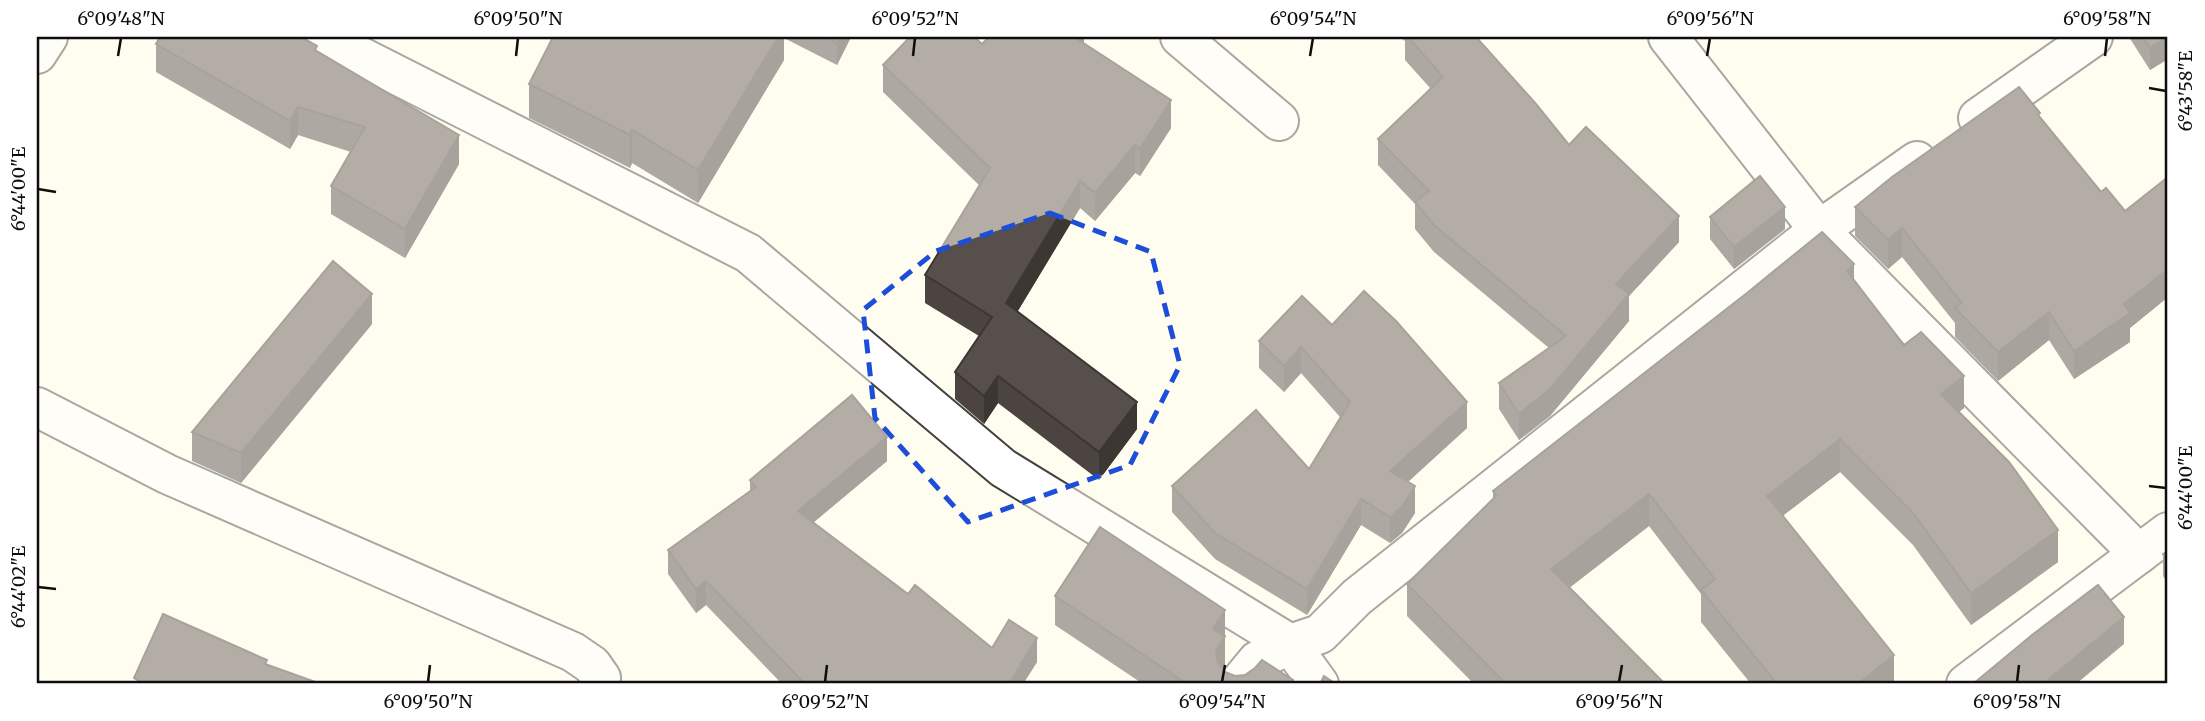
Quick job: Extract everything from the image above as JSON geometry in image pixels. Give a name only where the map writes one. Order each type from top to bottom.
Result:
[{"type":"street","points":[[37,54],[48,37]]},
{"type":"street","points":[[322,37],[748,253],[1003,468],[1290,644],[1319,684]]},
{"type":"street","points":[[1180,37],[1279,121]]},
{"type":"street","points":[[1668,37],[1819,230],[2154,543],[1966,684]]},
{"type":"street","points":[[1238,684],[1257,661],[1290,644],[1321,634],[1357,597],[1819,230],[2093,37]]},
{"type":"street","points":[[37,407],[167,474],[573,652],[592,666],[601,678],[600,684]]},
{"type":"highlighted area","points":[[1050,213],[1151,252],[1180,365],[1130,465],[968,522],[875,418],[863,310],[936,251]]},
{"type":"building","points":[[160,37],[301,37],[317,46],[315,50],[459,135],[405,229],[331,186],[365,127],[298,107],[290,121],[156,44]]},
{"type":"building","points":[[553,37],[778,37],[698,170],[632,130],[630,135],[529,84]]},
{"type":"building","points":[[825,37],[840,37],[837,43]]},
{"type":"building","points":[[910,37],[974,37],[982,44],[989,37],[1074,37],[1171,100],[1140,149],[1135,145],[1095,193],[1080,181],[1006,303],[1137,402],[1099,452],[998,376],[984,396],[955,372],[992,317],[925,275],[990,168],[883,65]]},
{"type":"building","points":[[1408,37],[1476,37],[1569,145],[1586,127],[1679,216],[1616,284],[1629,294],[1550,389],[1519,414],[1499,383],[1566,336],[1434,225],[1415,202],[1429,191],[1378,139],[1443,77]]},
{"type":"building","points":[[2143,37],[2168,37],[2150,48]]},
{"type":"building","points":[[2019,87],[2040,113],[2038,115],[2101,192],[2106,188],[2125,211],[2168,177],[2168,269],[2124,304],[2130,313],[2074,351],[2049,312],[1998,352],[1955,308],[1962,303],[1902,228],[1888,240],[1855,207],[1892,177]]},
{"type":"building","points":[[1760,176],[1785,207],[1734,247],[1710,217]]},
{"type":"building","points":[[1822,232],[1854,264],[1847,271],[1904,345],[1921,332],[1964,376],[1941,394],[2009,462],[2058,530],[1971,593],[1913,513],[1840,439],[1767,496],[1894,655],[1858,684],[1777,684],[1701,590],[1715,579],[1649,494],[1551,569],[1665,684],[1506,684],[1407,584],[1496,496],[1493,491]]},
{"type":"building","points":[[333,261],[372,294],[241,453],[192,432]]},
{"type":"building","points":[[1364,291],[1396,321],[1467,402],[1390,471],[1415,486],[1402,507],[1390,517],[1361,499],[1307,589],[1215,533],[1172,486],[1256,410],[1309,469],[1350,402],[1301,347],[1284,366],[1259,341],[1302,296],[1332,325]]},
{"type":"building","points":[[852,395],[887,437],[798,511],[908,594],[915,585],[992,648],[1009,620],[1037,638],[1009,684],[805,684],[706,581],[696,589],[668,550],[756,487],[750,480]]},
{"type":"building","points":[[1100,527],[1225,610],[1213,629],[1225,636],[1216,652],[1218,663],[1225,672],[1235,676],[1245,675],[1262,660],[1293,680],[1290,684],[1187,684],[1055,596]]},
{"type":"building","points":[[2098,585],[2124,617],[2043,684],[1973,684],[2032,635]]},
{"type":"building","points":[[163,614],[267,660],[265,664],[321,684],[137,684],[138,680],[134,678]]},
{"type":"building","points":[[1324,676],[1336,684],[1320,684]]}]
